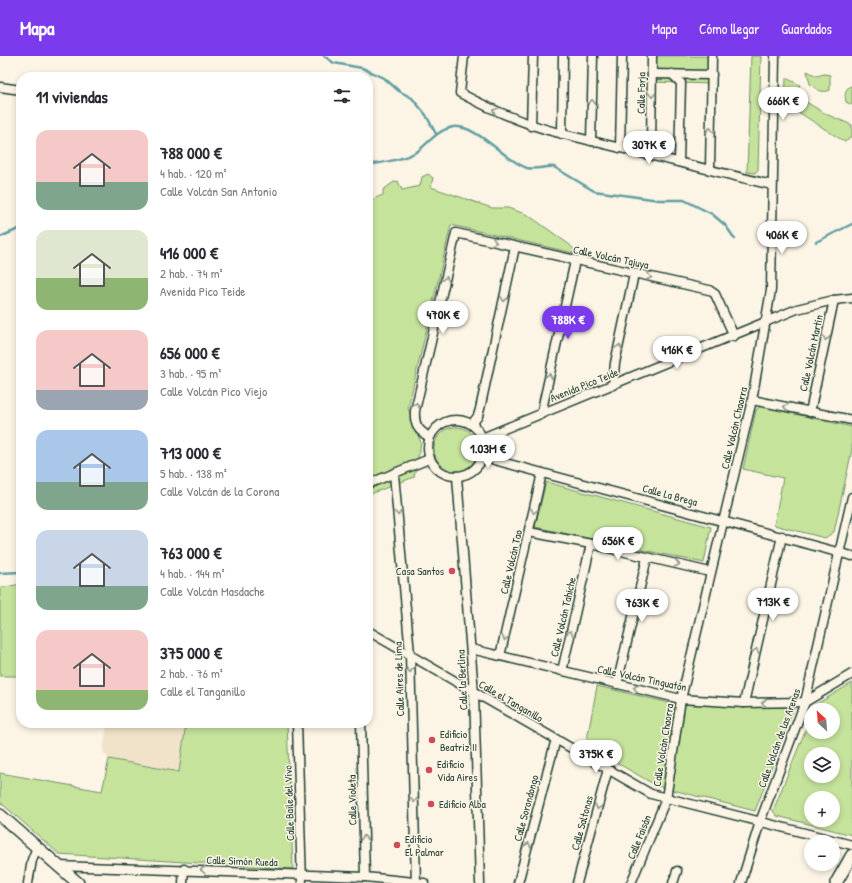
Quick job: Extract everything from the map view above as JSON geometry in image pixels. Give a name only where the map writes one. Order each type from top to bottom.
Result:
[{"type":"main road","points":[[0,815],[78,883]]},
{"type":"main road","points":[[836,883],[852,855]]},
{"type":"street","points":[[464,56],[460,93],[492,110],[531,126],[772,185]]},
{"type":"street","points":[[531,126],[533,56]]},
{"type":"street","points":[[562,134],[563,56]]},
{"type":"street","points":[[591,141],[593,56]]},
{"type":"street","points":[[620,148],[622,56]]},
{"type":"street","name":"Calle Forja","points":[[651,155],[652,56]]},
{"type":"street","points":[[710,169],[712,56]]},
{"type":"street","name":"Calle Volcán Chaorra","points":[[666,799],[681,698],[752,400],[772,290],[772,185],[775,56]]},
{"type":"street","points":[[652,74],[712,75]]},
{"type":"street","points":[[672,74],[681,83],[679,162]]},
{"type":"street","points":[[0,87],[16,89]]},
{"type":"street","name":"Calle Volcán Tajuya","points":[[429,438],[419,431],[416,426],[415,411],[456,233],[709,290],[715,294],[734,336]]},
{"type":"street","points":[[472,424],[478,416],[480,409],[515,247]]},
{"type":"street","points":[[541,414],[575,261]]},
{"type":"street","points":[[613,385],[615,362],[634,274]]},
{"type":"street","name":"Avenida Pico Teide","points":[[482,438],[797,309],[834,300],[852,298]]},
{"type":"street","name":"Calle Volcán Martín","points":[[810,412],[834,300]]},
{"type":"street","points":[[752,400],[852,420]]},
{"type":"street","points":[[453,420],[472,424],[482,438],[484,447],[483,457],[478,467],[468,474],[458,477],[446,475],[436,469],[429,460],[427,445],[429,438],[435,429],[443,423],[453,420]]},
{"type":"street","name":"Calle La Brega","points":[[483,457],[723,520],[852,556]]},
{"type":"street","points":[[373,482],[429,460]]},
{"type":"street","name":"Calle Volcán Tao","points":[[500,656],[542,473]]},
{"type":"street","name":"Calle Aires de Lima","points":[[394,474],[410,654],[416,883]]},
{"type":"street","name":"Calle la Berlina","points":[[458,477],[474,693],[480,883]]},
{"type":"street","name":"Calle Volcán de las Arenas","points":[[741,883],[760,822],[805,702],[852,497]]},
{"type":"street","points":[[529,532],[591,544],[710,572]]},
{"type":"street","points":[[744,703],[782,536]]},
{"type":"street","name":"Calle Volcán Tahiche","points":[[562,671],[591,544]]},
{"type":"street","points":[[617,684],[647,558]]},
{"type":"street","name":"Calle el Tanganillo","points":[[373,634],[651,794],[852,845]]},
{"type":"street","name":"Calle Volcán Tinguatón","points":[[471,649],[681,698],[744,703],[805,702],[852,674]]},
{"type":"street","name":"Calle Baile del Vivo","points":[[297,728],[302,879]]},
{"type":"street","name":"Calle Violeta","points":[[361,728],[365,877]]},
{"type":"street","name":"Calle Sorondongo","points":[[518,883],[556,740]]},
{"type":"street","name":"Calle Saltonas","points":[[577,883],[608,769]]},
{"type":"street","name":"Calle Faisán","points":[[631,883],[666,799]]},
{"type":"street","points":[[28,883],[32,860],[37,847]]},
{"type":"street","name":"Calle Simón Rueda","points":[[58,866],[184,870],[302,879],[365,877],[424,883]]},
{"type":"street","points":[[183,883],[184,870]]},
{"type":"street","points":[[673,883],[677,871]]},
{"type":"shaded area","points":[[106,728],[185,728],[180,772],[109,759],[103,752]]},
{"type":"green space","points":[[652,56],[712,56],[711,84],[652,82]]},
{"type":"green space","points":[[751,56],[761,56],[758,170],[755,173],[747,172]]},
{"type":"green space","points":[[807,71],[817,76],[824,74],[830,75],[830,90],[822,91],[810,84]]},
{"type":"green space","points":[[786,78],[800,85],[794,95],[828,115],[852,125],[852,136],[845,142],[792,108],[790,111],[785,110]]},
{"type":"green space","points":[[850,86],[852,87],[852,105],[846,102],[845,98],[845,93]]},
{"type":"green space","points":[[428,174],[433,178],[431,187],[492,208],[508,208],[528,215],[570,245],[578,254],[451,225],[408,408],[421,443],[414,477],[373,493],[373,199],[383,195],[383,190],[394,182],[398,181],[402,190],[420,186],[422,177]]},
{"type":"green space","points":[[761,406],[852,427],[852,450],[834,532],[825,538],[774,525],[783,478],[743,469],[756,410]]},
{"type":"green space","points":[[456,427],[468,431],[474,437],[478,449],[474,461],[468,467],[456,471],[444,467],[438,461],[434,449],[438,437],[444,431]]},
{"type":"green space","points":[[546,482],[711,527],[704,563],[535,527]]},
{"type":"green space","points":[[16,585],[16,676],[0,676],[0,588]]},
{"type":"green space","points":[[852,683],[852,835],[820,827],[840,827],[840,791],[804,791],[804,823],[777,816],[773,811],[804,734],[804,739],[840,739],[840,703],[818,703]]},
{"type":"green space","points":[[597,686],[670,703],[794,708],[755,811],[657,786],[586,745]]},
{"type":"green space","points":[[185,728],[287,728],[293,869],[59,854],[0,802],[0,773],[102,791],[109,759],[179,772]]},
{"type":"waterway","points":[[324,56],[334,63],[362,68],[371,72]]},
{"type":"waterway","points":[[373,73],[384,78],[399,91],[412,98],[426,115],[436,134]]},
{"type":"waterway","points":[[373,164],[406,157],[418,151],[443,131],[453,127],[462,128],[472,131],[518,164],[527,168],[554,167],[594,191],[659,200],[684,200],[712,214],[725,225],[735,239]]},
{"type":"waterway","points":[[816,242],[852,224]]},
{"type":"waterway","points":[[0,237],[16,230]]},
{"type":"waterway","points":[[0,573],[16,572]]},
{"type":"place","name":"Casa Santos","points":[[452,571]]},
{"type":"place","name":"Edificio Beatriz II","points":[[432,740]]},
{"type":"place","name":"Edificio Vida Aires","points":[[429,770]]},
{"type":"place","name":"Edificio Alba","points":[[431,804]]},
{"type":"place","name":"Edificio El Palmar","points":[[397,845]]}]
